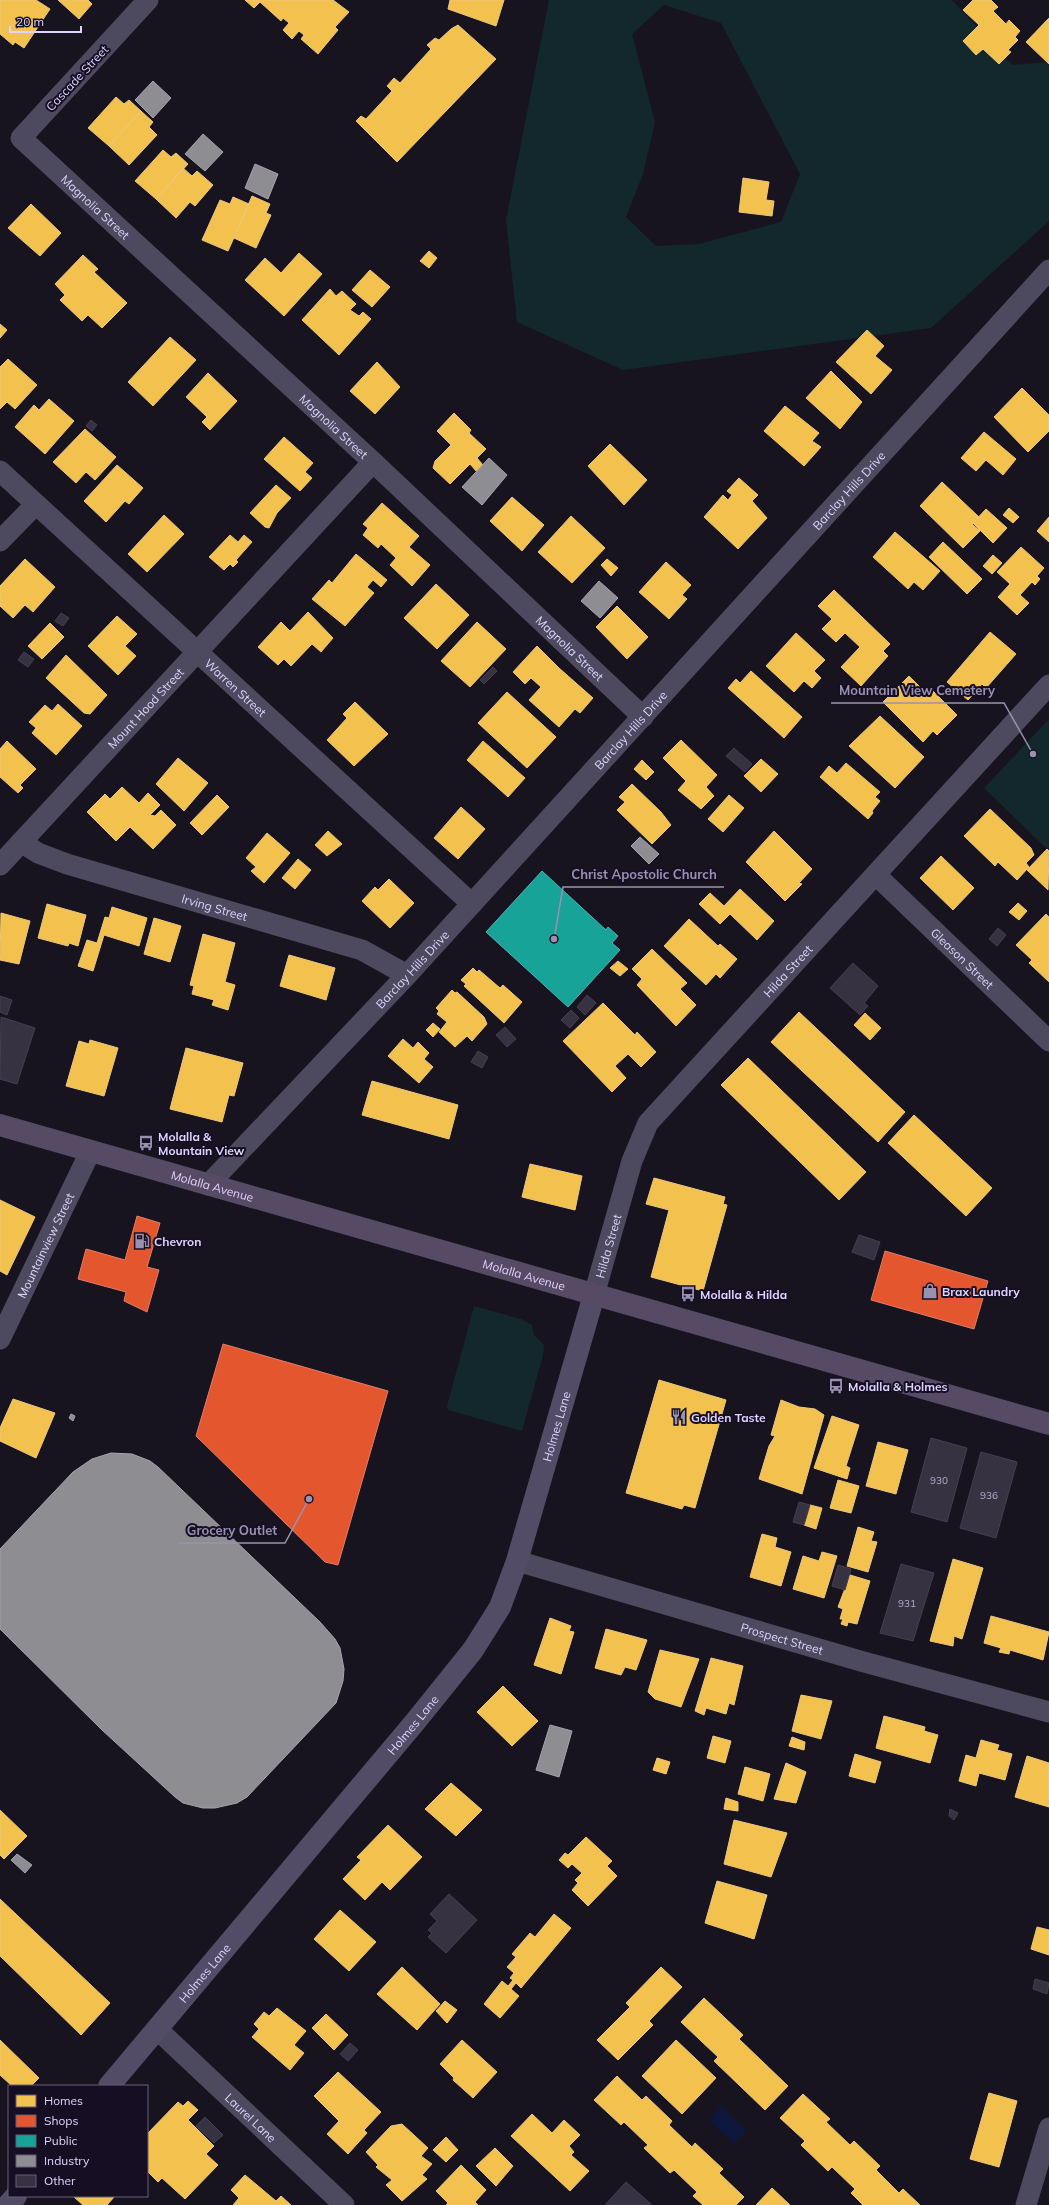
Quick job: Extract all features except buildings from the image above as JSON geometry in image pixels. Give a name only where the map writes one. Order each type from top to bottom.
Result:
[{"type":"main road","name":"Molalla Avenue","points":[[0,1125],[90,1152],[1049,1424]]},
{"type":"street","name":"Cascade Street","points":[[21,138],[148,0]]},
{"type":"street","name":"Magnolia Street","points":[[21,138],[373,462],[643,717]]},
{"type":"street","name":"Barclay Hills Drive","points":[[208,1185],[407,975],[1049,270]]},
{"type":"street","name":"Mount Hood Street","points":[[0,865],[373,462]]},
{"type":"street","name":"Warren Street","points":[[0,470],[472,904]]},
{"type":"street","points":[[0,541],[36,504]]},
{"type":"street","name":"Hilda Street","points":[[594,1295],[632,1161],[648,1123],[1049,685]]},
{"type":"street","name":"Irving Street","points":[[21,842],[38,853],[66,864],[362,950],[407,975]]},
{"type":"street","name":"Gleason Street","points":[[876,875],[1049,1041]]},
{"type":"street","name":"Mountainview Street","points":[[0,1339],[90,1152]]},
{"type":"street","name":"Holmes Lane","points":[[110,2085],[473,1650],[500,1607],[517,1561],[594,1295]]},
{"type":"street","name":"Prospect Street","points":[[517,1561],[857,1660],[1049,1712]]},
{"type":"street","name":"Laurel Lane","points":[[157,2029],[344,2205]]},
{"type":"street","points":[[1026,2205],[1049,2128]]},
{"type":"street","points":[[8,2205],[15,2197]]},
{"type":"green space","points":[[549,0],[952,0],[1012,65],[1049,62],[1049,221],[931,328],[623,370],[517,322],[506,220]],"holes":[[[664,5],[721,23],[800,174],[781,222],[699,244],[656,246],[626,217],[643,174],[655,122],[632,34]]]},
{"type":"green space","points":[[1049,719],[1049,851],[984,788]]},
{"type":"green space","points":[[474,1306],[521,1319],[532,1325],[534,1335],[544,1345],[543,1355],[522,1431],[448,1410],[447,1406]]},
{"type":"water","points":[[721,2106],[746,2130],[734,2144],[709,2120]]},
{"type":"place","name":"Mountain View Cemetery","points":[[1033,754]]},
{"type":"place","name":"Christ Apostolic Church","points":[[554,939]]},
{"type":"place","name":"Molalla & Mountain View","points":[[146,1143]]},
{"type":"place","name":"Chevron","points":[[142,1241]]},
{"type":"place","name":"Brax Laundry","points":[[930,1291]]},
{"type":"place","name":"Molalla & Hilda","points":[[688,1294]]},
{"type":"place","name":"Molalla & Holmes","points":[[836,1386]]},
{"type":"place","name":"Golden Taste","points":[[679,1417]]},
{"type":"place","name":"Grocery Outlet","points":[[309,1499]]}]
